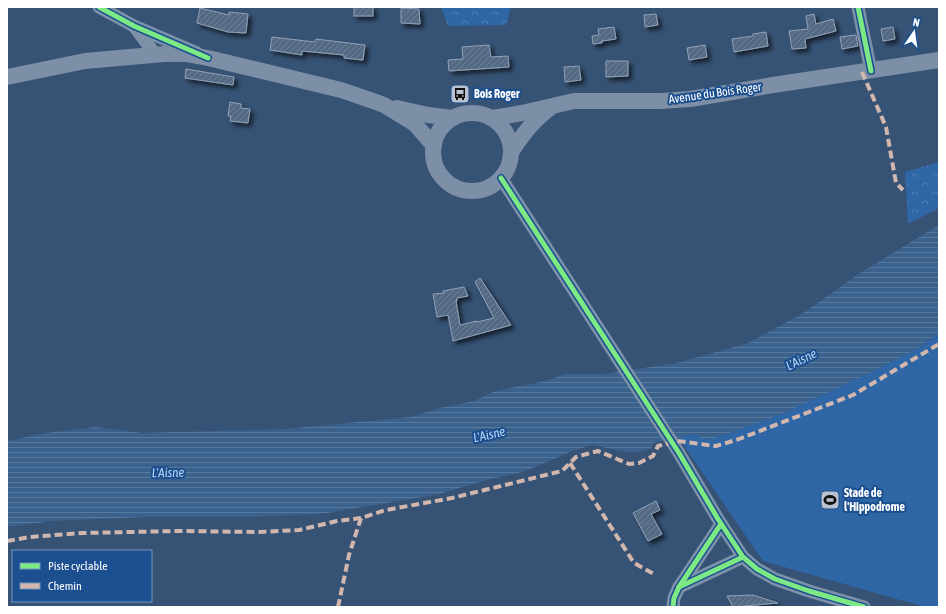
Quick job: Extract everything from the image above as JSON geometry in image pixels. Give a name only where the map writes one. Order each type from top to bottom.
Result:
[{"type":"main road","points":[[7,77],[85,61],[160,54],[186,54],[340,90],[384,105],[428,115],[453,118]]},
{"type":"main road","name":"Avenue du Bois Roger","points":[[492,118],[574,101],[661,101],[690,99],[939,60]]},
{"type":"main road","points":[[384,105],[415,124],[434,146]]},
{"type":"main road","points":[[512,152],[506,132],[500,124],[492,118],[482,114],[472,113],[462,114],[453,118],[444,125],[437,134],[434,146],[434,158],[438,170],[445,180],[455,187],[467,190],[480,190],[491,186],[501,178],[508,166],[512,152],[523,134],[535,119],[553,106]]},
{"type":"street","points":[[99,7],[136,30],[160,54]]},
{"type":"street","points":[[858,7],[871,71]]},
{"type":"street","points":[[136,30],[160,37],[208,58]]},
{"type":"street","points":[[132,57],[136,30]]},
{"type":"street","points":[[160,37],[160,54]]},
{"type":"street","points":[[501,178],[679,453],[721,524],[743,557],[758,569],[775,579],[809,591],[864,607]]},
{"type":"street","points":[[673,607],[674,598],[679,587],[721,524]]},
{"type":"street","points":[[679,587],[743,557]]},
{"type":"green space","points":[[441,7],[511,7],[506,25],[448,26]]},
{"type":"green space","points":[[939,162],[939,208],[908,224],[905,172]]},
{"type":"green space","name":"Stade de l'Hippodrome","points":[[939,333],[939,607],[925,607],[763,561],[678,437],[696,434],[918,348]]},
{"type":"water","name":"L'Aisne","points":[[939,225],[939,333],[918,348],[878,369],[782,414],[712,439],[700,438],[696,434],[653,443],[651,449],[637,452],[627,452],[592,445],[570,452],[526,471],[479,482],[440,494],[321,514],[251,517],[145,517],[52,521],[7,527],[7,441],[46,433],[96,427],[142,433],[286,429],[410,417],[440,408],[474,401],[495,391],[546,381],[565,374],[605,374],[677,363],[748,343],[802,314],[860,273]]},
{"type":"building","points":[[354,7],[373,7],[373,16],[354,16]]},
{"type":"building","points":[[200,8],[229,15],[229,12],[248,14],[246,33],[228,32],[197,23]]},
{"type":"building","points":[[401,8],[419,9],[420,24],[401,23]]},
{"type":"building","points":[[656,14],[658,25],[645,27],[644,15]]},
{"type":"building","points":[[814,14],[816,24],[833,19],[836,31],[805,39],[806,48],[792,49],[789,31],[808,29],[806,16]]},
{"type":"building","points":[[614,27],[616,39],[593,44],[592,36],[599,35],[598,29]]},
{"type":"building","points":[[893,27],[895,39],[883,41],[881,29]]},
{"type":"building","points":[[766,32],[768,46],[734,52],[732,39],[753,36],[753,34]]},
{"type":"building","points":[[856,35],[858,46],[842,49],[840,37]]},
{"type":"building","points":[[272,37],[315,42],[316,39],[365,45],[363,60],[344,58],[344,55],[302,51],[302,55],[270,50]]},
{"type":"building","points":[[489,45],[491,57],[508,56],[509,67],[449,71],[448,60],[463,59],[462,47]]},
{"type":"building","points":[[705,45],[707,57],[689,60],[687,48]]},
{"type":"building","points":[[606,61],[628,61],[628,76],[606,77]]},
{"type":"building","points":[[579,66],[581,80],[565,82],[564,67]]},
{"type":"building","points":[[186,69],[234,77],[233,85],[185,78]]},
{"type":"building","points":[[230,102],[241,104],[241,108],[250,109],[248,123],[230,121],[231,116],[228,116]]},
{"type":"building","points":[[480,278],[511,325],[453,341],[448,315],[437,317],[433,294],[444,293],[443,291],[464,287],[468,296],[457,298],[456,301],[460,325],[494,318],[475,282]]},
{"type":"building","points":[[656,501],[660,510],[651,514],[662,534],[648,541],[633,513]]},
{"type":"building","points":[[753,595],[778,603],[733,607],[727,596]]},
{"type":"marked path","points":[[862,72],[886,127],[896,183],[903,190]]},
{"type":"marked path","points":[[338,607],[349,555],[361,518],[386,510],[452,498],[562,471],[576,457],[598,451],[629,464],[639,463],[653,456],[658,446],[677,441],[716,446],[739,439],[853,395],[939,344]]},
{"type":"marked path","points":[[570,463],[634,563],[654,574]]},
{"type":"marked path","points":[[7,541],[30,537],[82,533],[180,531],[259,532],[299,530],[337,521],[361,518]]},
{"type":"cycle path","points":[[99,7],[134,26],[208,58]]},
{"type":"cycle path","points":[[858,7],[871,71]]},
{"type":"cycle path","points":[[501,178],[679,453],[718,519],[743,557],[757,569],[775,579],[809,591],[864,607]]},
{"type":"cycle path","points":[[673,607],[674,598],[679,587],[721,524]]},
{"type":"cycle path","points":[[679,587],[743,557]]},
{"type":"place","name":"Bois Roger","points":[[460,94]]},
{"type":"place","name":"Stade de l'Hippodrome","points":[[830,500]]}]
